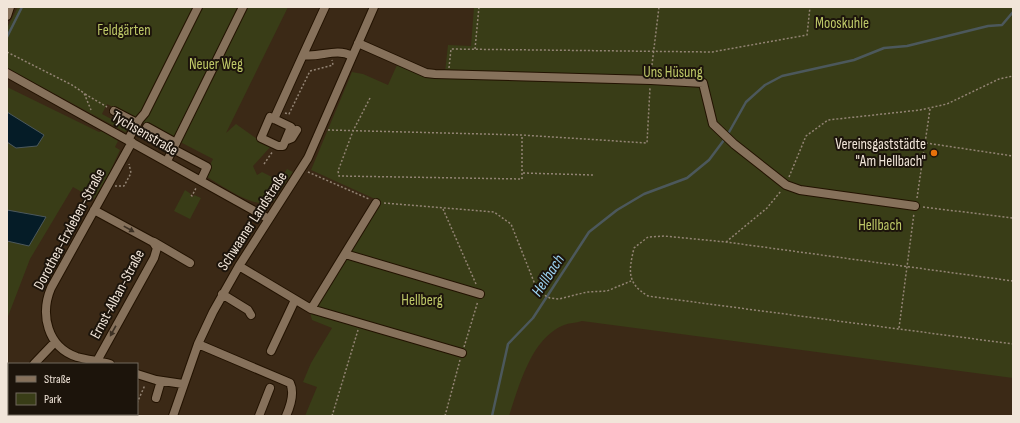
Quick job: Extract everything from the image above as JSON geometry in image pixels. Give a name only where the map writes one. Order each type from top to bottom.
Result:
[{"type":"street","name":"Dorothea-Erxleben-Straße","points":[[57,344],[45,318],[46,299],[126,152],[137,123],[145,113],[198,7]]},
{"type":"street","points":[[166,161],[175,146],[242,7]]},
{"type":"street","points":[[274,119],[325,7]]},
{"type":"street","name":"Schwaaner Landstraße","points":[[173,416],[198,344],[222,294],[299,174],[322,128],[374,7]]},
{"type":"street","points":[[358,43],[426,72],[448,76],[650,80],[703,83],[713,124],[734,144],[786,185],[800,190],[915,206]]},
{"type":"street","points":[[303,55],[315,57],[330,52],[340,51],[352,56]]},
{"type":"street","name":"Tychsenstraße","points":[[7,72],[90,117],[166,161],[199,183],[270,218]]},
{"type":"street","points":[[426,72],[428,81]]},
{"type":"street","points":[[114,111],[137,123]]},
{"type":"street","points":[[270,117],[291,127],[286,140],[283,146],[261,138],[270,117]]},
{"type":"street","points":[[147,128],[207,167],[199,183]]},
{"type":"street","points":[[286,140],[292,138],[297,130]]},
{"type":"street","points":[[308,308],[345,254],[376,203]]},
{"type":"street","name":"Ernst-Alban-Straße","points":[[94,210],[190,263]]},
{"type":"street","name":"Ernst-Alban-Straße","points":[[98,361],[156,253],[157,246],[153,242]]},
{"type":"street","points":[[345,254],[480,294]]},
{"type":"street","points":[[239,266],[308,308],[462,353]]},
{"type":"street","points":[[222,294],[248,310],[251,315]]},
{"type":"street","points":[[271,351],[295,300]]},
{"type":"street","points":[[57,344],[76,357],[106,363]]},
{"type":"street","points":[[35,363],[57,344]]},
{"type":"street","points":[[42,363],[57,344]]},
{"type":"street","points":[[198,344],[290,384],[292,387],[290,405],[286,416]]},
{"type":"street","points":[[138,374],[155,380],[183,384]]},
{"type":"street","points":[[153,397],[155,380]]},
{"type":"street","points":[[259,416],[270,388]]},
{"type":"path","points":[[475,49],[479,7]]},
{"type":"path","points":[[322,128],[329,130],[353,131],[522,135],[647,143],[650,80],[660,7]]},
{"type":"path","points":[[448,76],[451,49],[712,52],[808,36],[810,7]]},
{"type":"path","points":[[7,52],[72,85],[114,111]]},
{"type":"path","points":[[278,109],[289,114],[310,71],[333,65],[330,52]]},
{"type":"path","points":[[726,242],[767,208],[786,185],[806,136],[828,120],[878,116],[947,104],[999,79],[1013,76]]},
{"type":"path","points":[[84,93],[92,111],[90,117]]},
{"type":"path","points":[[370,98],[353,131],[338,171],[339,176],[522,179],[522,135]]},
{"type":"path","points":[[899,328],[930,108]]},
{"type":"path","points":[[926,143],[1013,156]]},
{"type":"path","points":[[264,164],[276,144]]},
{"type":"path","points":[[108,186],[124,186],[130,173],[126,152]]},
{"type":"path","points":[[307,171],[376,203],[494,212],[511,224],[538,292],[550,298],[559,299],[587,292],[607,291],[631,281]]},
{"type":"path","points":[[522,173],[593,175]]},
{"type":"path","points":[[191,195],[192,196],[199,183]]},
{"type":"path","points":[[915,206],[1013,218]]},
{"type":"path","points":[[443,209],[480,294],[445,416]]},
{"type":"path","points":[[1013,281],[726,242],[664,236],[648,237],[634,248],[630,267],[631,281],[639,291],[648,296],[1013,344]]},
{"type":"path","points":[[332,416],[360,323]]},
{"type":"path","points":[[138,402],[155,380]]},
{"type":"green space","points":[[18,7],[288,7],[226,133],[236,124],[257,139],[272,145],[253,166],[257,175],[262,172],[276,179],[281,178],[287,169],[293,172],[275,200],[268,203],[260,203],[241,197],[207,177],[209,174],[206,173],[213,159],[107,104],[102,114],[130,129],[125,132],[7,68],[7,28]]},
{"type":"green space","points":[[474,7],[1013,7],[1013,378],[582,321],[564,325],[553,331],[543,340],[522,377],[509,416],[305,416],[317,387],[303,382],[311,363],[332,328],[312,320],[309,308],[340,253],[375,199],[311,170],[352,72],[363,74],[388,85],[397,65],[425,76],[445,72],[448,45],[471,46]]},
{"type":"green space","points":[[7,87],[99,132],[102,131],[118,141],[115,147],[120,150],[109,174],[94,199],[73,187],[30,259],[7,319]]},
{"type":"green space","points":[[185,190],[191,194],[190,196],[193,197],[194,195],[201,198],[190,219],[174,211]]},
{"type":"water","points":[[7,112],[44,135],[37,146],[16,148],[7,142]]},
{"type":"water","points":[[7,210],[46,217],[29,246],[7,241]]},
{"type":"waterway","points":[[7,37],[22,7]]},
{"type":"waterway","name":"Hellbach","points":[[728,134],[746,102],[765,85],[782,76],[854,60],[884,48],[907,46],[988,26],[1002,25],[1013,12]]},
{"type":"waterway","name":"Hellbach","points":[[492,416],[508,344],[533,318],[589,232],[617,210],[644,194],[687,178],[709,160],[724,140]]},
{"type":"place","name":"Vereinsgaststädte \"Am Hellbach\"","points":[[934,153]]},
{"type":"park label","name":"Mooskuhle","points":[[842,23]]},
{"type":"park label","name":"Feldgärten","points":[[124,30]]},
{"type":"park label","name":"Neuer Weg","points":[[216,64]]},
{"type":"park label","name":"Uns Hüsung","points":[[673,72]]},
{"type":"park label","name":"Hellberg","points":[[422,300]]}]
